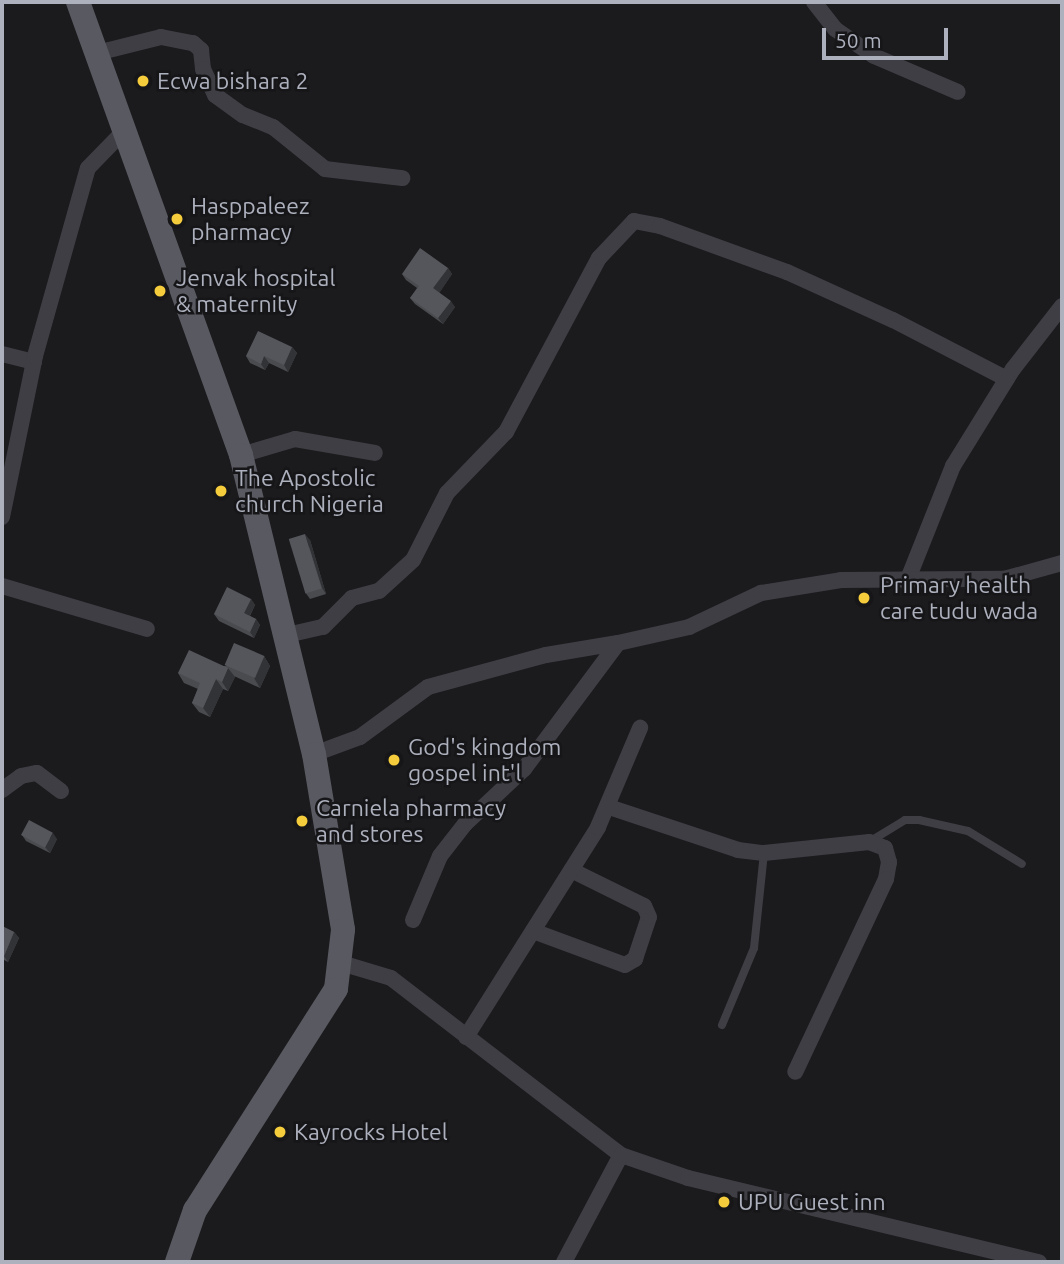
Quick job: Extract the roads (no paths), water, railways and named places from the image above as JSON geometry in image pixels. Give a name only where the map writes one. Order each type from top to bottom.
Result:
[{"type":"main road","points":[[84,7],[97,53],[241,455],[314,754],[340,895],[341,962],[329,1001],[195,1210],[177,1262]]},
{"type":"street","points":[[814,2],[835,29],[874,56],[958,92]]},
{"type":"street","points":[[97,53],[161,37],[193,43],[201,50],[203,69],[215,95],[243,115],[273,127],[325,169],[402,178]]},
{"type":"street","points":[[2,517],[34,362],[88,168],[125,130]]},
{"type":"street","points":[[287,635],[323,626],[352,597],[379,590],[412,560],[447,493],[506,432],[542,359],[574,312],[599,258],[634,221],[660,226],[787,272],[905,326],[1007,379]]},
{"type":"street","points":[[908,579],[953,466],[1007,379],[1062,306]]},
{"type":"street","points":[[2,354],[34,362]]},
{"type":"street","points":[[241,455],[295,439],[375,453]]},
{"type":"street","points":[[314,754],[360,737],[428,687],[546,654],[618,643],[690,627],[761,593],[841,580],[1004,579],[1062,563]]},
{"type":"street","points":[[2,586],[147,629]]},
{"type":"street","points":[[413,920],[440,856],[465,824],[524,769],[618,643]]},
{"type":"street","points":[[466,1037],[609,807],[640,728]]},
{"type":"street","points":[[2,790],[21,776],[37,773],[61,791]]},
{"type":"street","points":[[609,807],[738,850],[764,853],[869,842],[885,848],[889,862],[886,879],[795,1072]]},
{"type":"street","points":[[533,931],[625,965],[635,960],[649,917],[644,906],[571,870]]},
{"type":"street","points":[[341,962],[391,978],[621,1155],[688,1178],[1039,1262]]},
{"type":"street","points":[[564,1262],[621,1155]]},
{"type":"lane","points":[[869,842],[905,820],[919,820],[968,831],[1022,864]]},
{"type":"lane","points":[[722,1025],[754,948],[764,853]]},
{"type":"place","name":"Ecwa bishara 2","points":[[143,81]]},
{"type":"place","name":"Hasppaleez pharmacy","points":[[177,219]]},
{"type":"place","name":"Jenvak hospital & maternity","points":[[160,291]]},
{"type":"place","name":"The Apostolic church Nigeria","points":[[221,491]]},
{"type":"place","name":"Primary health care tudu wada","points":[[864,598]]},
{"type":"place","name":"God's kingdom gospel int'l","points":[[394,760]]},
{"type":"place","name":"Carniela pharmacy and stores","points":[[302,821]]},
{"type":"place","name":"Kayrocks Hotel","points":[[280,1132]]},
{"type":"place","name":"UPU Guest inn","points":[[724,1202]]}]
